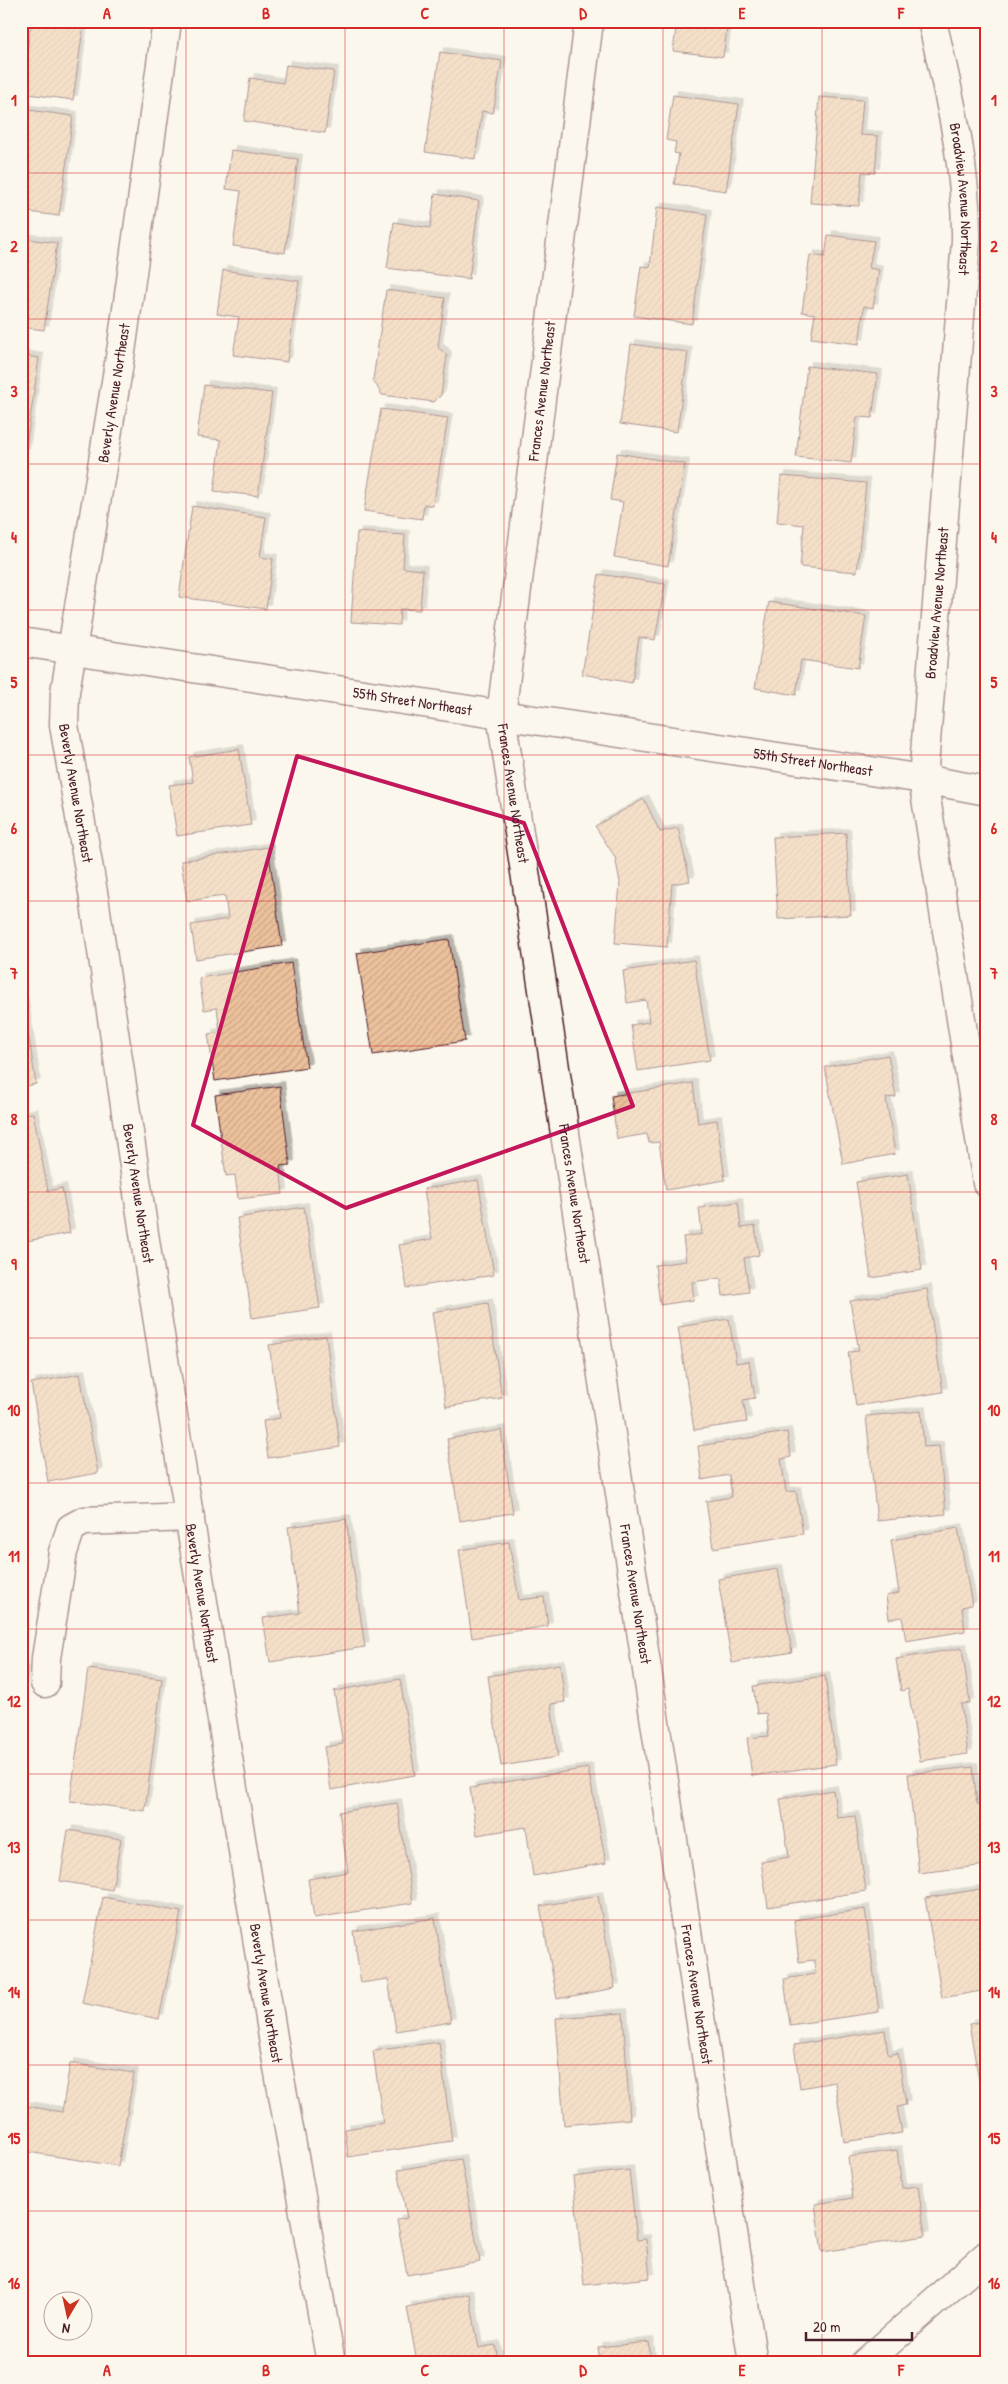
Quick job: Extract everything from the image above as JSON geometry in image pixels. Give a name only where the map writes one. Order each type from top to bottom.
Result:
[{"type":"street","name":"Beverly Avenue Northeast","points":[[167,21],[122,345],[65,692],[64,726],[96,904],[148,1260],[276,2056],[331,2363]]},
{"type":"street","name":"Frances Avenue Northeast","points":[[589,21],[501,715],[753,2363]]},
{"type":"street","name":"Broadview Avenue Northeast","points":[[932,21],[959,140],[966,209],[966,233],[922,779],[987,1183]]},
{"type":"street","name":"55th Street Northeast","points":[[21,642],[922,779],[987,791]]},
{"type":"street","points":[[45,1683],[46,1658],[63,1552],[71,1528],[84,1521],[190,1517]]},
{"type":"street","points":[[865,2363],[987,2255]]},
{"type":"highlighted area","points":[[297,756],[524,823],[633,1106],[346,1208],[193,1125]]},
{"type":"building","points":[[31,21],[84,21],[73,100],[21,93]]},
{"type":"building","points":[[677,21],[728,21],[723,57],[673,51]]},
{"type":"building","points":[[440,52],[502,61],[493,113],[482,111],[475,159],[425,152]]},
{"type":"building","points":[[286,65],[334,71],[325,133],[244,121],[250,78],[283,83]]},
{"type":"building","points":[[673,95],[739,104],[726,191],[674,184],[679,154],[674,153],[676,142],[666,140]]},
{"type":"building","points":[[819,97],[863,100],[860,135],[878,136],[875,173],[862,172],[859,206],[810,203]]},
{"type":"building","points":[[21,109],[73,116],[59,216],[21,211]]},
{"type":"building","points":[[231,150],[298,159],[285,253],[233,246],[241,191],[226,189]]},
{"type":"building","points":[[435,194],[479,201],[469,279],[387,268],[394,222],[430,228]]},
{"type":"building","points":[[657,207],[707,214],[692,324],[634,316],[641,266],[650,267]]},
{"type":"building","points":[[828,235],[874,241],[869,268],[879,270],[873,308],[864,306],[859,344],[811,338],[815,314],[802,312],[810,255],[825,257]]},
{"type":"building","points":[[21,238],[57,243],[44,330],[21,327]]},
{"type":"building","points":[[223,270],[299,281],[287,362],[233,355],[239,317],[217,314]]},
{"type":"building","points":[[386,290],[445,298],[438,347],[447,356],[441,395],[434,402],[382,395],[373,380]]},
{"type":"building","points":[[631,344],[688,352],[677,432],[620,424]]},
{"type":"building","points":[[21,355],[39,358],[25,453],[21,452]]},
{"type":"building","points":[[807,366],[878,374],[872,418],[857,417],[851,463],[796,457]]},
{"type":"building","points":[[204,385],[272,393],[258,496],[214,491],[221,440],[197,437]]},
{"type":"building","points":[[381,409],[448,418],[433,506],[424,504],[422,519],[364,511]]},
{"type":"building","points":[[617,453],[685,464],[668,566],[614,557],[623,502],[610,500]]},
{"type":"building","points":[[781,476],[866,483],[857,572],[800,567],[804,525],[777,522]]},
{"type":"building","points":[[192,506],[266,517],[260,557],[273,559],[266,609],[179,597]]},
{"type":"building","points":[[357,532],[405,535],[403,568],[423,570],[420,610],[400,609],[399,625],[351,622]]},
{"type":"building","points":[[599,574],[665,584],[655,640],[639,637],[632,683],[582,674]]},
{"type":"building","points":[[769,602],[866,616],[858,668],[801,660],[796,695],[755,688]]},
{"type":"building","points":[[239,749],[251,825],[177,836],[169,785],[193,782],[189,757]]},
{"type":"building","points":[[644,799],[660,832],[678,828],[690,881],[672,884],[667,947],[615,943],[620,882],[615,857],[595,826]]},
{"type":"building","points":[[846,833],[851,915],[778,919],[773,837]]},
{"type":"building","points":[[268,847],[282,946],[196,959],[191,925],[228,919],[225,896],[187,901],[181,861]]},
{"type":"building","points":[[449,939],[465,1041],[373,1055],[357,953]]},
{"type":"building","points":[[694,960],[710,1060],[638,1071],[631,1025],[649,1022],[646,1000],[627,1003],[623,971]]},
{"type":"building","points":[[291,963],[307,1067],[215,1081],[208,1034],[220,1032],[217,1008],[204,1010],[199,978]]},
{"type":"building","points":[[21,987],[36,1084],[21,1087]]},
{"type":"building","points":[[888,1055],[896,1097],[886,1098],[895,1154],[843,1164],[825,1067]]},
{"type":"building","points":[[693,1083],[698,1123],[717,1120],[725,1180],[666,1190],[659,1142],[649,1143],[647,1134],[617,1139],[611,1096]]},
{"type":"building","points":[[280,1086],[290,1165],[280,1166],[283,1194],[238,1199],[235,1175],[226,1176],[215,1095]]},
{"type":"building","points":[[33,1113],[48,1191],[62,1188],[70,1233],[21,1242],[21,1115]]},
{"type":"building","points":[[908,1174],[922,1270],[871,1278],[856,1182]]},
{"type":"building","points":[[478,1180],[494,1275],[407,1288],[399,1245],[432,1239],[424,1189]]},
{"type":"building","points":[[738,1202],[741,1228],[755,1226],[759,1255],[744,1258],[749,1292],[723,1296],[721,1278],[692,1282],[694,1300],[660,1305],[655,1265],[686,1261],[683,1237],[702,1234],[699,1208]]},
{"type":"building","points":[[304,1207],[320,1308],[252,1318],[237,1218]]},
{"type":"building","points":[[927,1289],[943,1392],[856,1406],[848,1352],[859,1351],[850,1301]]},
{"type":"building","points":[[488,1303],[502,1398],[446,1407],[432,1312]]},
{"type":"building","points":[[729,1319],[736,1363],[749,1361],[755,1398],[743,1400],[747,1422],[694,1430],[678,1327]]},
{"type":"building","points":[[326,1336],[340,1447],[268,1458],[263,1421],[280,1418],[269,1345]]},
{"type":"building","points":[[80,1374],[98,1473],[48,1482],[31,1383]]},
{"type":"building","points":[[921,1411],[924,1447],[939,1446],[946,1514],[877,1521],[866,1416]]},
{"type":"building","points":[[501,1430],[513,1513],[460,1521],[447,1439]]},
{"type":"building","points":[[787,1432],[791,1457],[781,1459],[786,1492],[796,1491],[803,1534],[713,1548],[706,1501],[732,1497],[729,1475],[702,1480],[698,1446]]},
{"type":"building","points":[[346,1519],[365,1647],[270,1662],[263,1618],[300,1613],[288,1527]]},
{"type":"building","points":[[958,1528],[972,1605],[962,1607],[965,1631],[906,1641],[902,1617],[889,1619],[886,1596],[899,1593],[891,1540]]},
{"type":"building","points":[[509,1542],[519,1600],[544,1597],[548,1626],[472,1638],[459,1550]]},
{"type":"building","points":[[778,1569],[792,1652],[732,1663],[718,1579]]},
{"type":"building","points":[[962,1648],[970,1703],[961,1704],[968,1754],[920,1761],[908,1689],[901,1691],[896,1659]]},
{"type":"building","points":[[560,1664],[565,1702],[551,1704],[558,1757],[501,1766],[488,1676]]},
{"type":"building","points":[[88,1669],[162,1679],[145,1811],[70,1801]]},
{"type":"building","points":[[21,1670],[25,1671],[21,1693]]},
{"type":"building","points":[[825,1676],[836,1764],[752,1776],[747,1738],[769,1736],[766,1713],[757,1714],[753,1686]]},
{"type":"building","points":[[400,1679],[415,1775],[331,1790],[324,1747],[343,1744],[334,1691]]},
{"type":"building","points":[[973,1767],[977,1804],[987,1803],[987,1865],[919,1873],[908,1774]]},
{"type":"building","points":[[588,1768],[606,1863],[533,1876],[526,1827],[477,1835],[470,1788]]},
{"type":"building","points":[[833,1790],[837,1818],[855,1816],[866,1891],[768,1907],[761,1862],[789,1857],[780,1799]]},
{"type":"building","points":[[397,1803],[413,1903],[314,1918],[308,1879],[348,1872],[339,1812]]},
{"type":"building","points":[[68,1830],[121,1839],[112,1890],[60,1881]]},
{"type":"building","points":[[987,1888],[987,1990],[942,1998],[925,1898]]},
{"type":"building","points":[[598,1896],[615,1988],[557,1999],[540,1906]]},
{"type":"building","points":[[103,1897],[181,1912],[159,2019],[82,2003]]},
{"type":"building","points":[[865,1909],[879,2012],[790,2025],[784,1979],[815,1974],[814,1960],[799,1962],[794,1920]]},
{"type":"building","points":[[435,1918],[451,2022],[396,2031],[388,1979],[361,1983],[353,1931]]},
{"type":"building","points":[[623,2013],[630,2119],[564,2125],[556,2018]]},
{"type":"building","points":[[987,2021],[987,2120],[986,2120],[969,2024]]},
{"type":"building","points":[[885,2030],[888,2055],[898,2053],[906,2105],[897,2107],[902,2133],[844,2142],[835,2082],[800,2088],[794,2045]]},
{"type":"building","points":[[439,2042],[452,2141],[348,2157],[345,2129],[383,2123],[373,2051]]},
{"type":"building","points":[[70,2063],[134,2073],[118,2166],[21,2151],[26,2106],[62,2112]]},
{"type":"building","points":[[897,2150],[902,2188],[918,2186],[925,2236],[822,2252],[815,2204],[853,2198],[848,2157]]},
{"type":"building","points":[[461,2159],[480,2262],[407,2275],[397,2220],[407,2218],[398,2170]]},
{"type":"building","points":[[629,2170],[637,2240],[646,2239],[650,2278],[584,2285],[573,2177]]},
{"type":"building","points":[[469,2294],[479,2348],[495,2345],[499,2363],[417,2363],[407,2307]]},
{"type":"building","points":[[649,2342],[651,2363],[600,2363],[598,2347]]}]
